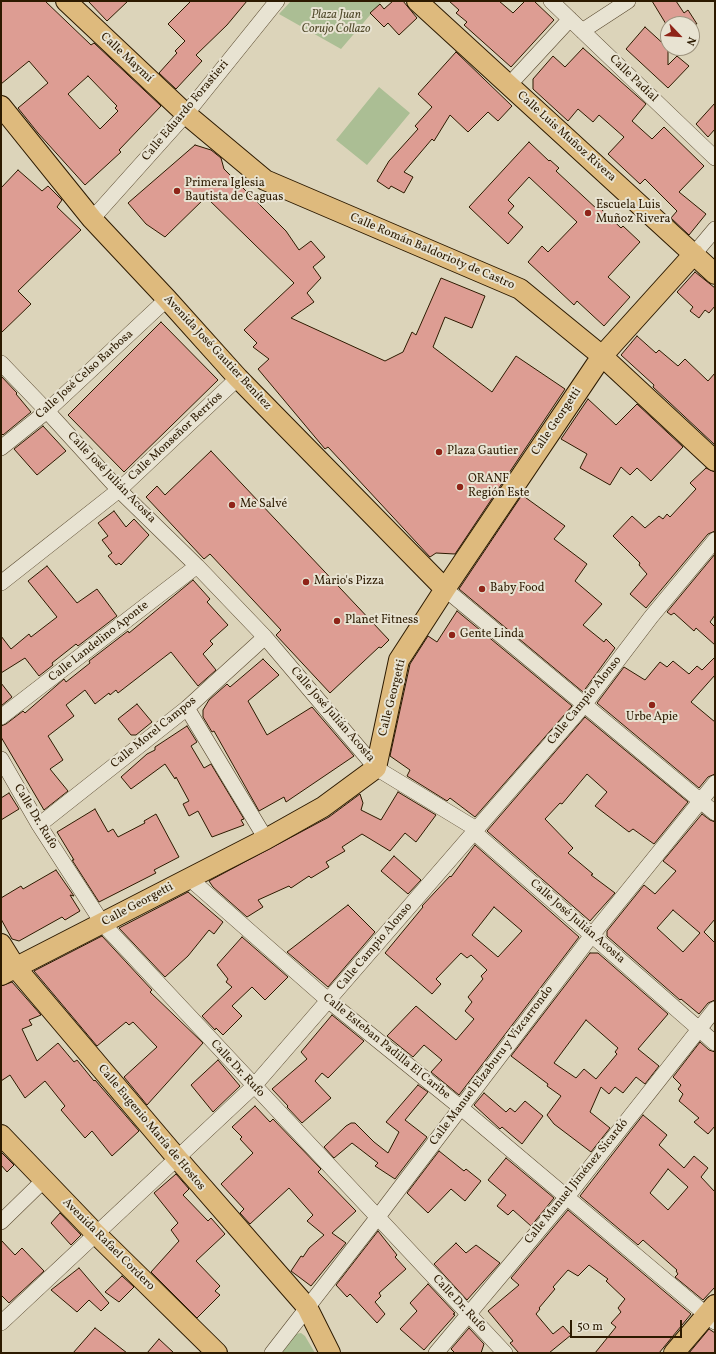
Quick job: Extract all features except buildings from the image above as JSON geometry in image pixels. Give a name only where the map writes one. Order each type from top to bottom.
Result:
[{"type":"main road","name":"Calle Maymí","points":[[66,1],[186,114]]},
{"type":"main road","name":"Calle Luis Muñoz Rivera","points":[[417,1],[715,274]]},
{"type":"main road","name":"Avenida José Gautier Benítez","points":[[1,106],[92,219],[238,378],[445,589]]},
{"type":"main road","name":"Calle Román Baldorioty de Castro","points":[[186,114],[265,180],[520,289],[602,356],[715,461]]},
{"type":"main road","name":"Calle Georgetti","points":[[8,972],[266,839],[323,807],[376,768],[399,660],[602,356],[694,254]]},
{"type":"main road","name":"Calle Eugenio María de Hostos","points":[[1,944],[8,972],[177,1158],[307,1308]]},
{"type":"main road","name":"Avenida Rafael Cordero","points":[[1,1135],[96,1234],[217,1353]]},
{"type":"main road","points":[[307,1308],[330,1353]]},
{"type":"main road","points":[[674,1353],[712,1314]]},
{"type":"street","name":"Calle Eduardo Forastieri","points":[[92,219],[186,114],[277,1]]},
{"type":"street","name":"Calle Padial","points":[[551,1],[715,158]]},
{"type":"street","points":[[582,31],[628,1]]},
{"type":"street","points":[[509,85],[570,19]]},
{"type":"street","name":"Calle Georgetti","points":[[694,254],[715,229]]},
{"type":"street","name":"Calle José Celso Barbosa","points":[[1,448],[48,411],[167,299]]},
{"type":"street","name":"Calle José Julián Acosta","points":[[1,363],[48,411],[119,490],[197,566],[265,637],[376,768],[473,827],[474,832],[715,1043]]},
{"type":"street","name":"Calle Monseñor Berríos","points":[[1,583],[119,490],[238,378]]},
{"type":"street","name":"Calle Campio Alonso","points":[[1,1324],[254,1087],[330,1001],[584,705],[651,617],[715,540]]},
{"type":"street","name":"Calle Landelino Aponte","points":[[1,718],[197,566]]},
{"type":"street","points":[[445,589],[715,813]]},
{"type":"street","name":"Calle Morel Campos","points":[[39,825],[187,708],[265,637]]},
{"type":"street","points":[[187,708],[266,839]]},
{"type":"street","name":"Calle Dr. Rufo","points":[[1,759],[39,825],[102,924],[505,1353]]},
{"type":"street","name":"Calle Manuel Elzaburu y Vizcarrondo","points":[[272,1353],[377,1218],[592,935],[715,783]]},
{"type":"street","name":"Calle Esteban Padilla El Caribe","points":[[188,878],[330,1001],[460,1107],[566,1198],[712,1314]]},
{"type":"street","name":"Calle Manuel Jiménez Sicardó","points":[[436,1353],[566,1198],[715,1009]]},
{"type":"street","points":[[1,1222],[44,1180]]},
{"type":"green space","name":"Plaza Juan Corujo Collazo","points":[[291,1],[382,1],[341,49],[279,14]]},
{"type":"green space","points":[[379,87],[410,113],[367,165],[336,140]]},
{"type":"green space","points":[[301,1333],[305,1336],[315,1353],[279,1353],[295,1334]]},
{"type":"place","name":"Primera Iglesia Bautista de Caguas","points":[[177,191]]},
{"type":"place","name":"Escuela Luis Muñoz Rivera","points":[[588,213]]},
{"type":"place","name":"Plaza Gautier","points":[[439,452]]},
{"type":"place","name":"ORANF Región Este","points":[[460,487]]},
{"type":"place","name":"Me Salvé","points":[[232,505]]},
{"type":"place","name":"Mario's Pizza","points":[[306,582]]},
{"type":"place","name":"Baby Food","points":[[482,589]]},
{"type":"place","name":"Planet Fitness","points":[[337,621]]},
{"type":"place","name":"Gente Linda","points":[[452,635]]},
{"type":"place","name":"Urbe Apie","points":[[652,705]]}]
